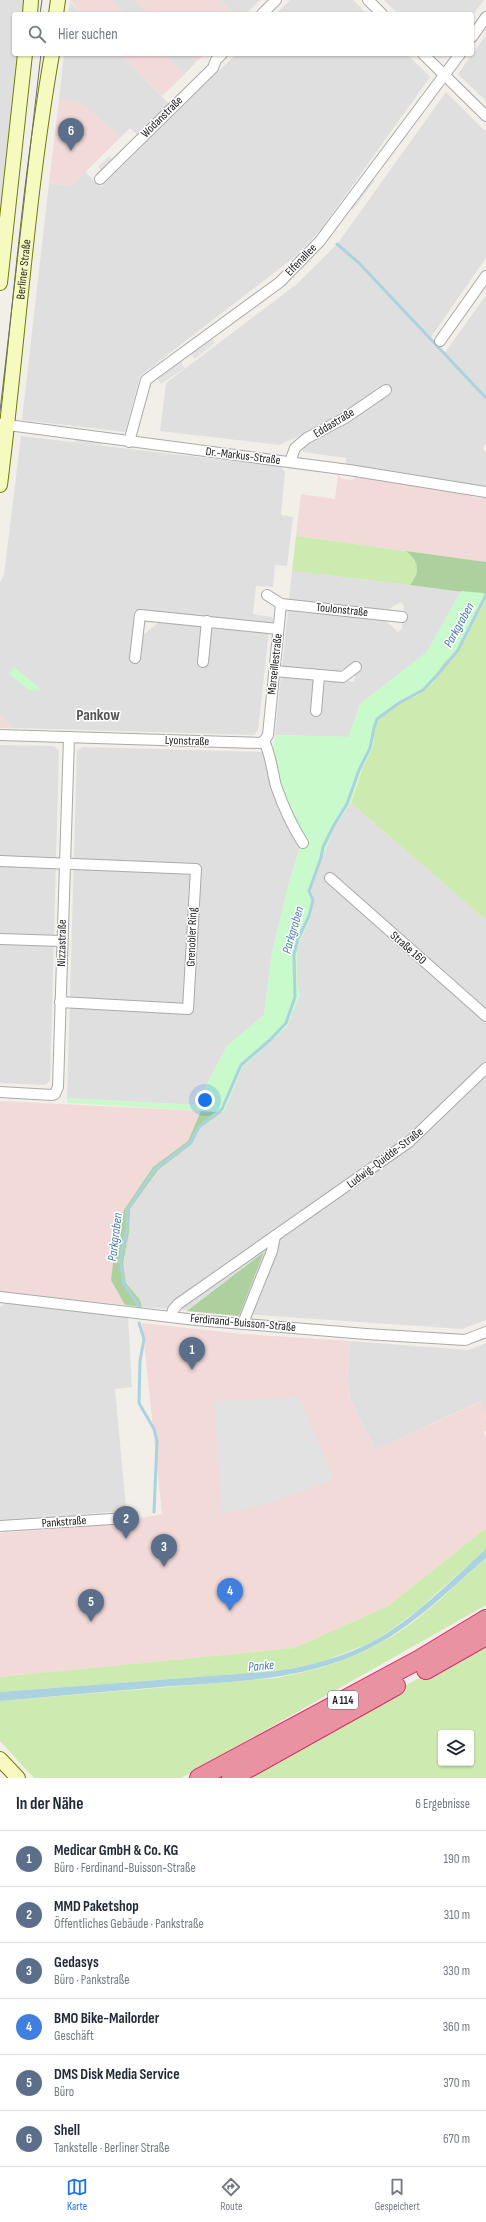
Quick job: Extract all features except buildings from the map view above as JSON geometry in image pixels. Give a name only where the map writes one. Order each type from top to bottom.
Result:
[{"type":"highway","name":"A 114","points":[[199,1778],[420,1659],[486,1619]]},
{"type":"highway","name":"A 114","points":[[231,1778],[486,1636]]},
{"type":"main road","points":[[30,12],[31,0]]},
{"type":"main road","points":[[56,12],[58,0]]},
{"type":"main road","name":"Berliner Straße","points":[[0,283],[25,56]]},
{"type":"main road","name":"Berliner Straße","points":[[0,485],[4,425],[13,367],[41,122],[52,56]]},
{"type":"main road","points":[[0,1759],[18,1778]]},
{"type":"street","points":[[264,12],[276,0]]},
{"type":"street","points":[[368,0],[380,12]]},
{"type":"street","points":[[474,34],[486,17]]},
{"type":"street","name":"Wodanstraße","points":[[100,179],[213,68],[221,56]]},
{"type":"street","points":[[425,56],[486,116]]},
{"type":"street","name":"Elfenallee","points":[[129,442],[146,380],[280,282],[295,267],[332,227],[459,56]]},
{"type":"street","points":[[440,342],[486,276]]},
{"type":"street","name":"Eddastraße","points":[[290,462],[295,448],[307,438],[345,418],[386,390]]},
{"type":"street","name":"Dr.-Markus-Straße","points":[[4,425],[290,462],[486,492]]},
{"type":"street","points":[[267,595],[281,604]]},
{"type":"street","name":"Toulonstraße","points":[[281,604],[402,617]]},
{"type":"street","name":"Marseillestraße","points":[[264,741],[268,735],[281,604]]},
{"type":"street","points":[[135,658],[140,615],[278,629]]},
{"type":"street","points":[[203,662],[207,621]]},
{"type":"street","points":[[274,671],[343,677],[356,667]]},
{"type":"street","points":[[316,711],[319,676]]},
{"type":"street","name":"Lyonstraße","points":[[0,735],[260,743],[264,741]]},
{"type":"street","name":"Nizzastraße","points":[[0,1092],[55,1094],[58,1087],[60,1069],[60,1002],[69,737]]},
{"type":"street","points":[[264,741],[268,749],[276,786],[292,824],[303,843]]},
{"type":"street","points":[[0,860],[64,864]]},
{"type":"street","name":"Grenobler Ring","points":[[60,1002],[188,1009],[196,869],[64,864]]},
{"type":"street","name":"Straße 160","points":[[330,878],[486,1016]]},
{"type":"street","points":[[0,939],[62,941]]},
{"type":"street","name":"Ludwig-Quidde-Straße","points":[[171,1317],[173,1310],[178,1304],[409,1142],[486,1068]]},
{"type":"street","points":[[242,1323],[272,1251],[275,1236]]},
{"type":"street","name":"Ferdinand-Buisson-Straße","points":[[0,1297],[171,1317],[449,1340],[465,1340],[486,1332]]},
{"type":"street","name":"Pankstraße","points":[[0,1526],[128,1518]]},
{"type":"shaded area","points":[[0,0],[27,0],[25,12],[12,12],[12,56],[20,56],[0,235]]},
{"type":"shaded area","points":[[70,0],[111,0],[123,12],[79,12]]},
{"type":"shaded area","points":[[111,0],[135,0],[147,12],[123,12]]},
{"type":"shaded area","points":[[135,0],[219,0],[231,12],[147,12]]},
{"type":"shaded area","points":[[219,0],[260,0],[248,12],[231,12]]},
{"type":"shaded area","points":[[290,0],[353,0],[365,12],[278,12]]},
{"type":"shaded area","points":[[384,0],[484,0],[474,13],[474,12],[396,12]]},
{"type":"shaded area","points":[[70,2],[79,12],[68,12]]},
{"type":"shaded area","points":[[486,35],[486,101],[458,74],[471,56],[474,56],[474,52]]},
{"type":"shaded area","points":[[64,56],[123,56],[169,104],[138,135],[130,128],[121,137],[79,102],[59,100]]},
{"type":"shaded area","points":[[123,56],[166,56],[184,75],[162,96]]},
{"type":"shaded area","points":[[166,56],[190,56],[196,62],[184,75]]},
{"type":"shaded area","points":[[190,56],[203,56],[196,62]]},
{"type":"shaded area","points":[[234,56],[409,56],[430,77],[322,228],[296,256],[140,376],[125,432],[22,420],[49,183],[71,186],[85,172],[101,187]]},
{"type":"shaded area","points":[[446,92],[486,132],[486,258],[431,337],[445,353],[486,295],[486,443],[483,448],[486,454],[486,488],[346,465],[346,458],[303,452],[303,445],[356,417],[390,392],[383,384],[350,409],[317,428],[279,445],[160,431],[166,383],[297,284],[338,243]]},
{"type":"shaded area","points":[[59,100],[79,102],[121,137],[71,186],[49,183]]},
{"type":"shaded area","points":[[109,156],[114,161],[103,172],[98,167]]},
{"type":"shaded area","points":[[39,173],[42,173],[33,255],[30,255]]},
{"type":"shaded area","points":[[372,178],[375,180],[353,210],[350,208]]},
{"type":"shaded area","points":[[211,337],[215,343],[195,359],[190,353]]},
{"type":"shaded area","points":[[181,362],[185,368],[161,384],[156,378]]},
{"type":"shaded area","points":[[21,436],[281,467],[285,472],[281,515],[293,517],[287,566],[275,565],[273,587],[256,586],[253,614],[272,617],[273,623],[134,610],[132,633],[143,635],[162,620],[209,627],[269,631],[258,730],[254,735],[13,728],[0,716],[0,582],[4,575]]},
{"type":"shaded area","points":[[76,436],[103,439],[102,447],[75,443]]},
{"type":"shaded area","points":[[338,475],[343,479],[352,480],[357,477],[469,494],[472,497],[481,498],[486,496],[486,562],[296,536],[301,494],[335,499]]},
{"type":"shaded area","points":[[292,571],[461,591],[427,652],[360,704],[349,737],[275,735],[281,675],[316,678],[311,706],[319,707],[320,679],[354,682],[356,668],[352,664],[335,673],[282,668],[288,609],[384,619],[398,632],[402,628],[404,606],[401,602],[385,611],[289,601]]},
{"type":"shaded area","points":[[0,716],[8,723],[13,728],[0,728]]},
{"type":"shaded area","points":[[0,745],[54,746],[59,751],[50,1081],[45,1085],[0,1083]]},
{"type":"shaded area","points":[[82,747],[263,752],[277,805],[292,835],[301,845],[290,879],[272,953],[264,1015],[227,1046],[196,1105],[67,1098],[77,751]]},
{"type":"shaded area","points":[[351,803],[486,920],[486,1320],[462,1329],[142,1307],[140,1300],[126,1283],[123,1263],[129,1233],[130,1209],[158,1170],[192,1144],[200,1128],[225,1110],[242,1068],[297,983],[297,948],[311,917],[314,900],[311,889],[334,828]]},
{"type":"shaded area","points":[[0,1101],[201,1111],[188,1141],[153,1167],[124,1210],[112,1279],[125,1305],[0,1292]]},
{"type":"shaded area","points":[[6,1303],[128,1317],[132,1387],[115,1389],[126,1508],[124,1511],[0,1520],[0,1307]]},
{"type":"shaded area","points":[[142,1323],[243,1334],[350,1341],[347,1381],[351,1402],[375,1450],[482,1401],[486,1415],[484,1432],[486,1437],[486,1528],[388,1606],[294,1648],[0,1677],[0,1533],[131,1523],[137,1519],[162,1514]]},
{"type":"shaded area","points":[[350,1341],[468,1350],[486,1343],[486,1415],[481,1401],[375,1450],[351,1402],[347,1381]]},
{"type":"shaded area","points":[[299,1397],[334,1479],[274,1502],[222,1514],[214,1401]]},
{"type":"shaded area","points":[[486,1415],[486,1431],[484,1432]]},
{"type":"shaded area","points":[[79,1512],[79,1515],[42,1518],[41,1515]]},
{"type":"shaded area","points":[[35,1516],[35,1519],[0,1521],[0,1519]]},
{"type":"green space","points":[[296,536],[406,551],[416,563],[416,575],[410,585],[292,571]]},
{"type":"green space","points":[[406,551],[486,562],[486,595],[410,585],[416,575],[417,567],[414,559]]},
{"type":"green space","points":[[461,591],[483,593],[486,595],[486,599],[461,647],[442,664],[433,683],[416,696],[400,702],[375,722],[373,747],[363,767],[351,803],[334,828],[311,889],[314,900],[311,917],[297,948],[297,983],[300,995],[287,1027],[242,1068],[225,1110],[222,1112],[67,1103],[67,1098],[196,1105],[227,1046],[264,1015],[272,953],[290,879],[301,845],[296,823],[278,776],[273,753],[275,735],[349,737],[360,704],[427,652]]},
{"type":"green space","points":[[486,599],[486,920],[351,803],[363,767],[373,747],[375,722],[400,702],[416,696],[433,683],[442,664],[461,647]]},
{"type":"green space","points":[[14,667],[40,688],[39,691],[29,690],[9,674]]},
{"type":"green space","points":[[201,1111],[222,1112],[200,1128],[192,1144],[158,1170],[130,1209],[129,1233],[123,1263],[126,1283],[140,1300],[142,1307],[125,1305],[111,1280],[115,1248],[124,1210],[153,1167],[188,1141]]},
{"type":"green space","points":[[264,1252],[239,1316],[187,1311]]},
{"type":"green space","points":[[486,1528],[486,1549],[418,1610],[370,1643],[319,1663],[277,1671],[0,1692],[0,1677],[294,1648],[388,1606]]},
{"type":"green space","points":[[486,1558],[486,1605],[181,1778],[34,1778],[0,1741],[0,1701],[276,1678],[306,1672],[336,1663],[379,1644],[406,1628]]},
{"type":"green space","points":[[486,1640],[486,1778],[242,1778]]},
{"type":"water","points":[[486,1549],[486,1558],[432,1606],[403,1628],[372,1647],[348,1658],[324,1666],[299,1673],[249,1680],[0,1701],[0,1692],[277,1671],[301,1667],[336,1657],[370,1643],[386,1634],[431,1600]]},
{"type":"waterway","points":[[337,244],[359,263],[486,398]]},
{"type":"waterway","name":"Parkgraben","points":[[140,1308],[124,1284],[120,1261],[127,1228],[127,1210],[155,1169],[190,1143],[199,1127],[222,1109],[241,1065],[270,1040],[286,1023],[295,997],[294,954],[298,939],[309,916],[313,900],[309,891],[321,858],[323,847],[347,804],[359,770],[370,748],[377,719],[399,703],[423,690],[438,674],[458,650],[486,595]]},
{"type":"waterway","name":"Parkgraben","points":[[139,1323],[144,1339],[140,1361],[139,1403],[154,1429],[157,1441],[154,1512]]},
{"type":"tram line","points":[[40,12],[42,0]]},
{"type":"tram line","points":[[0,411],[41,56]]},
{"type":"place","name":"Shell","points":[[71,151]]},
{"type":"place","name":"Medicar GmbH & Co. KG","points":[[192,1370]]},
{"type":"place","name":"MMD Paketshop","points":[[126,1539]]},
{"type":"place","name":"Gedasys","points":[[164,1567]]},
{"type":"place","name":"BMO Bike-Mailorder","points":[[230,1611]]},
{"type":"place","name":"DMS Disk Media Service","points":[[91,1622]]},
{"type":"district","name":"Pankow","points":[[98,715]]},
{"type":"water label","name":"Panke","points":[[261,1666]]}]
